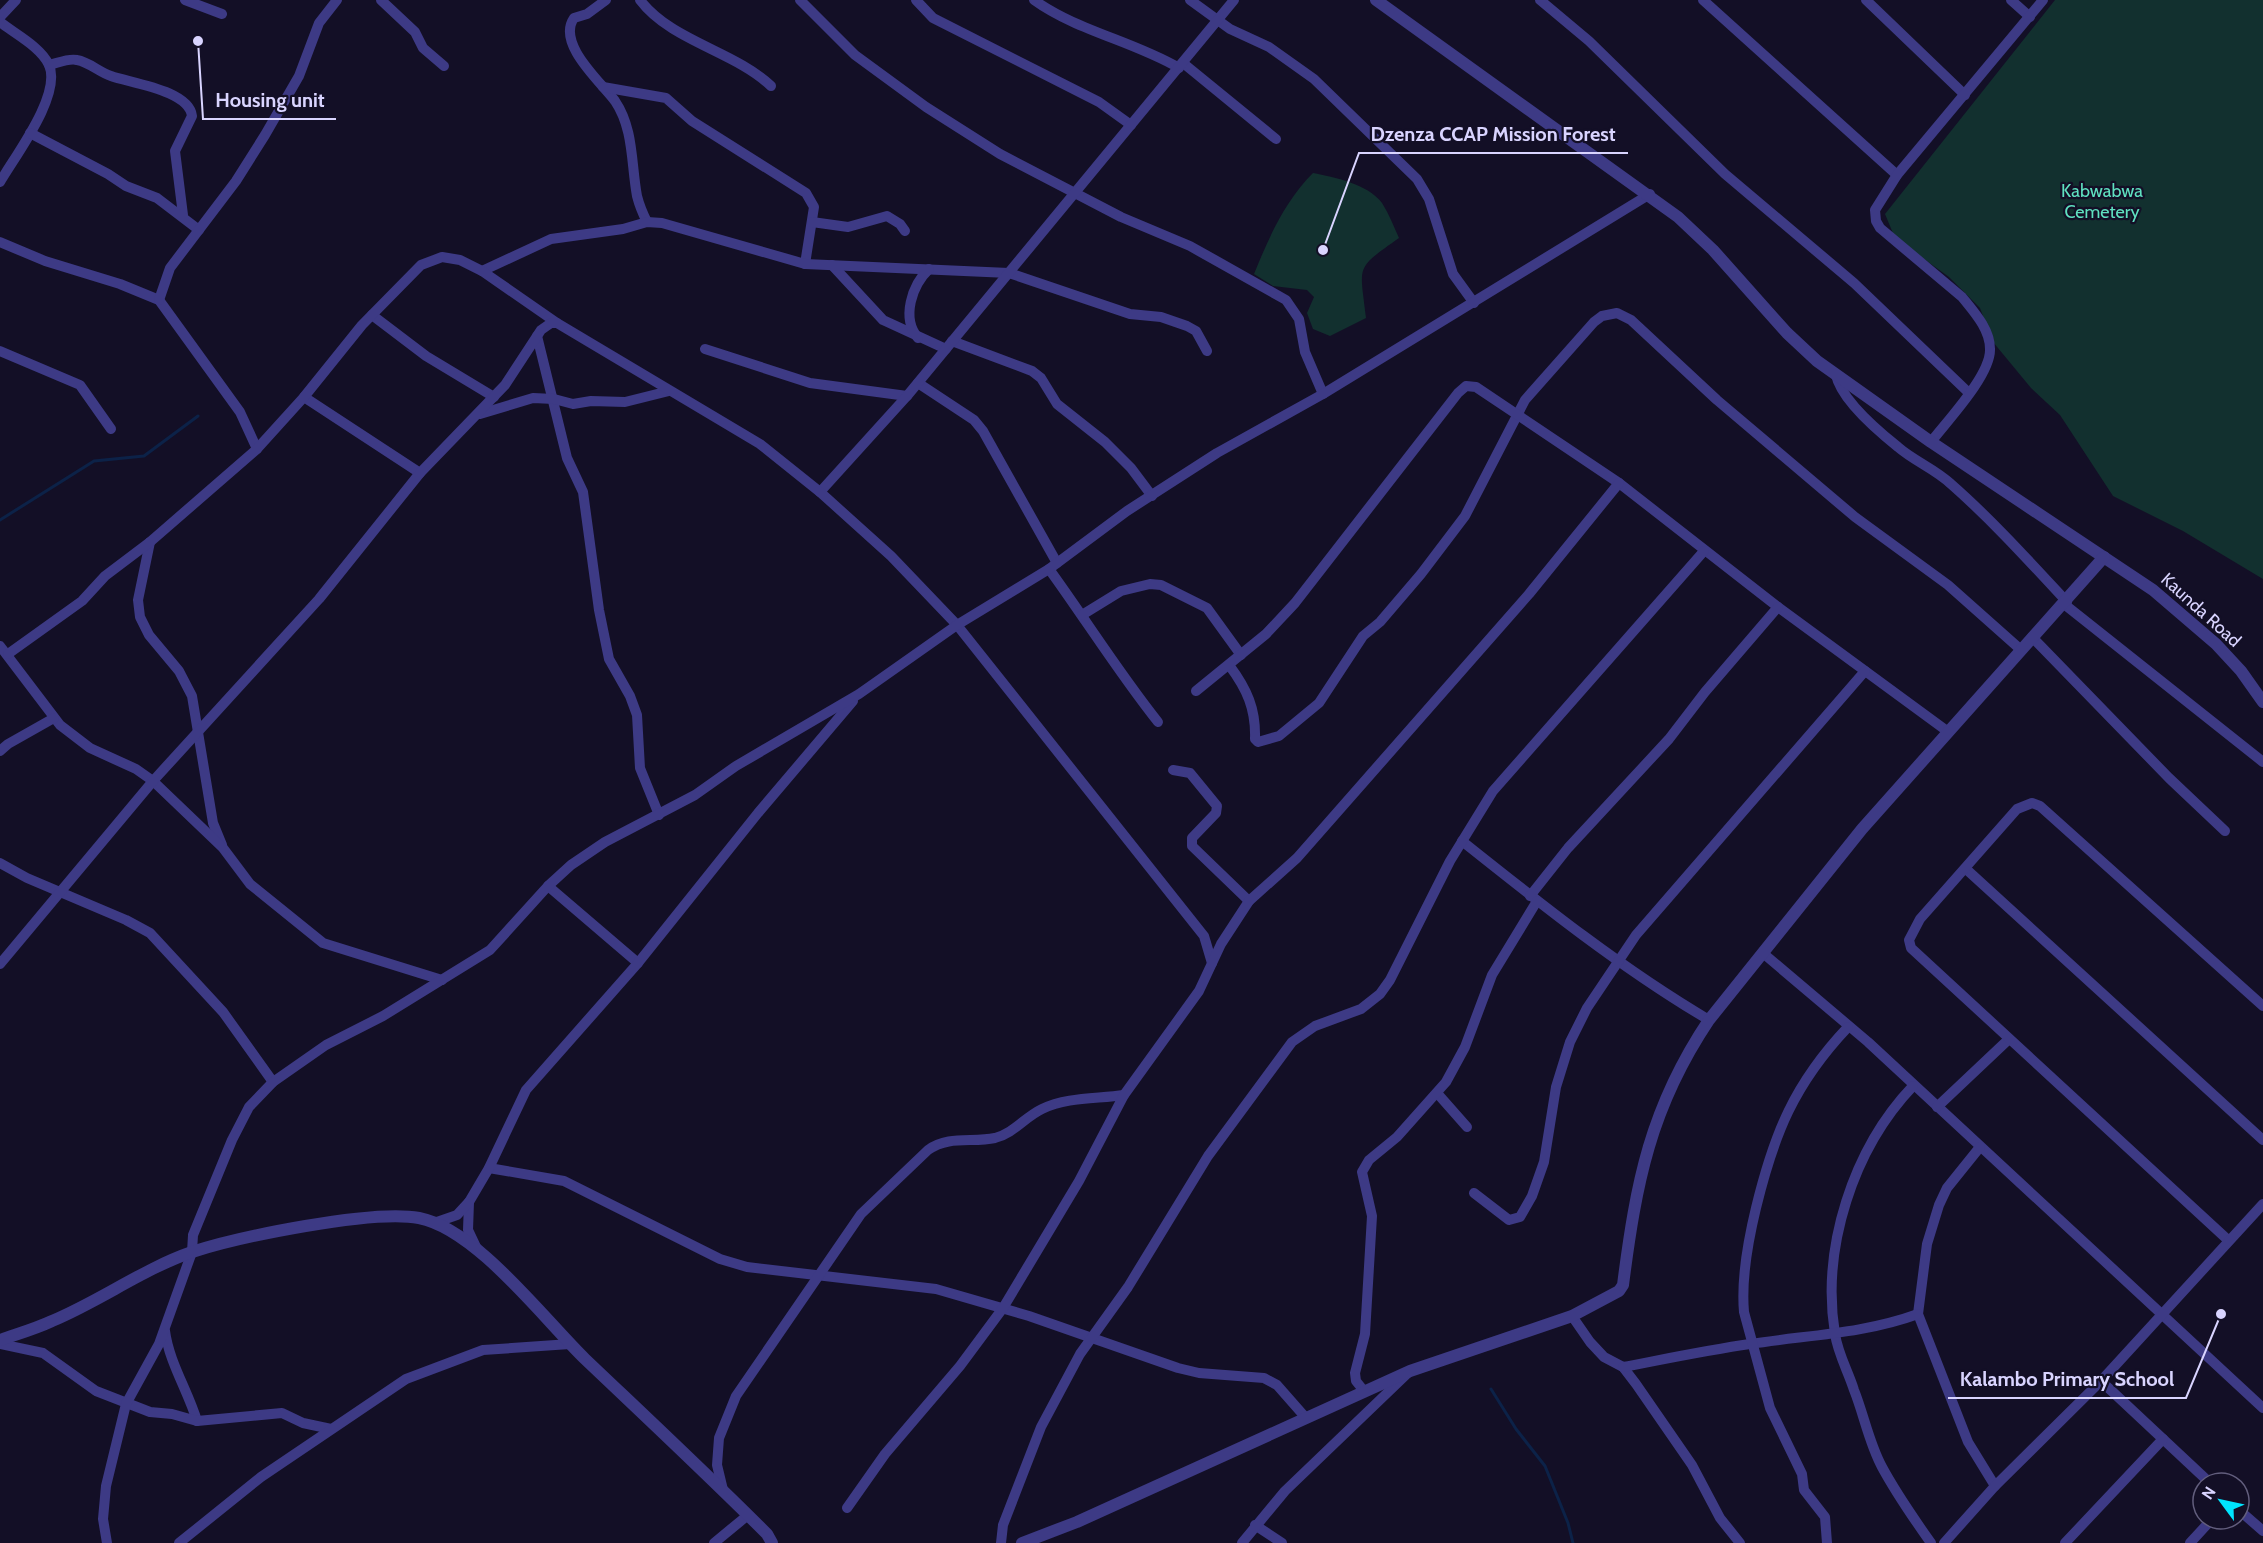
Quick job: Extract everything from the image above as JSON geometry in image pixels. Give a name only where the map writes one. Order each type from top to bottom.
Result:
[{"type":"street","points":[[0,17],[16,0]]},
{"type":"street","points":[[185,0],[222,15]]},
{"type":"street","points":[[159,300],[170,268],[236,181],[265,135],[299,76],[319,23],[337,0]]},
{"type":"street","points":[[381,0],[415,32],[423,48],[444,66]]},
{"type":"street","points":[[606,0],[587,14],[574,18],[570,26],[575,51],[624,117],[635,165],[637,196],[647,222]]},
{"type":"street","points":[[640,0],[645,7],[670,25],[710,50],[745,65],[771,86]]},
{"type":"street","points":[[800,0],[855,55],[926,107],[1000,154],[1121,218],[1209,256],[1286,300],[1299,320],[1305,352],[1323,394]]},
{"type":"street","points":[[916,0],[933,18],[1099,102],[1131,125]]},
{"type":"street","points":[[1034,0],[1066,18],[1181,65],[1276,139]]},
{"type":"street","points":[[1190,0],[1230,29],[1269,46],[1314,79],[1417,179],[1429,199],[1453,274],[1474,303]]},
{"type":"street","points":[[820,492],[918,383],[1234,0]]},
{"type":"street","name":"Kaunda Road","points":[[1376,0],[1650,194],[1695,232],[1787,333],[1836,375],[1931,442],[2154,590],[2186,616],[2241,671],[2263,702]]},
{"type":"street","points":[[1540,0],[1589,41],[1739,188],[1871,299],[1969,393]]},
{"type":"street","points":[[1703,0],[1898,175]]},
{"type":"street","points":[[1866,0],[1965,95]]},
{"type":"street","points":[[2011,0],[2030,17]]},
{"type":"street","points":[[1931,442],[1988,364],[1990,350],[1979,318],[1962,297],[1910,254],[1876,221],[1875,210],[1898,175],[2043,0]]},
{"type":"street","points":[[0,22],[38,51],[49,65],[51,87],[30,133],[0,182]]},
{"type":"street","points":[[49,65],[68,60],[80,61],[110,76],[166,92],[188,107],[192,116],[175,151],[183,215]]},
{"type":"street","points":[[603,87],[666,98],[692,121],[806,193],[814,207],[805,264]]},
{"type":"street","points":[[30,133],[133,190],[157,198],[183,215],[200,230]]},
{"type":"street","points":[[107,1543],[103,1520],[106,1486],[126,1404],[165,1329],[192,1252],[193,1235],[236,1132],[249,1107],[273,1082],[326,1046],[442,980],[498,943],[548,886],[571,865],[605,842],[695,795],[736,766],[859,694],[957,625],[1053,566],[1152,495],[1246,435],[1323,394],[1650,194]]},
{"type":"street","points":[[812,222],[849,227],[887,216],[900,224],[905,231]]},
{"type":"street","points":[[482,271],[551,238],[623,229],[647,222],[662,223],[805,264],[1009,273],[1130,314],[1161,317],[1187,326],[1196,331],[1207,351]]},
{"type":"street","points":[[0,242],[45,261],[120,284],[159,300],[240,412],[258,449]]},
{"type":"street","points":[[442,980],[323,943],[250,884],[223,848],[153,781],[136,769],[90,748],[73,737],[54,718],[4,650],[82,601],[105,576],[150,542],[258,449],[372,315],[422,265],[442,257],[460,260],[482,271],[557,322],[754,440],[820,492],[891,556],[957,625],[1204,936],[1212,963]]},
{"type":"street","points":[[832,265],[883,320],[918,338],[949,345],[1032,371],[1041,378],[1057,404],[1105,442],[1131,468],[1152,495]]},
{"type":"street","points":[[918,338],[913,329],[912,292],[928,269]]},
{"type":"street","points":[[1229,665],[1249,694],[1255,714],[1255,739],[1258,742],[1279,736],[1313,710],[1363,636],[1380,622],[1421,574],[1465,516],[1516,416],[1537,386],[1594,322],[1610,313],[1624,315],[1717,400],[1855,517],[1948,585],[2020,649]]},
{"type":"street","points":[[372,315],[426,356],[494,397]]},
{"type":"street","points":[[0,964],[153,781],[312,607],[420,473],[494,397],[537,336],[546,326],[557,322]]},
{"type":"street","points":[[537,336],[567,459],[583,492],[599,610],[609,659],[630,696],[637,715],[640,768],[659,815]]},
{"type":"street","points":[[705,349],[810,383],[907,396]]},
{"type":"street","points":[[0,351],[80,385],[111,429]]},
{"type":"street","points":[[1836,375],[1838,387],[1868,420],[1898,448],[1952,484],[2025,555],[2065,603],[2263,762]]},
{"type":"street","points":[[918,383],[974,420],[983,431],[1053,566],[1082,615],[1103,650],[1158,723]]},
{"type":"street","points":[[1196,691],[1266,634],[1295,603],[1458,393],[1466,386],[1476,387],[1619,483],[1778,607],[1947,731]]},
{"type":"street","points":[[476,415],[533,398],[554,399],[573,404],[591,401],[625,402],[669,391]]},
{"type":"street","points":[[304,397],[420,473]]},
{"type":"street","points":[[847,1508],[885,1454],[960,1366],[1003,1308],[1079,1181],[1124,1095],[1199,990],[1221,944],[1249,901],[1297,858],[1529,594],[1619,483]]},
{"type":"street","points":[[150,542],[138,600],[140,617],[149,635],[187,683],[192,696],[213,823],[223,848]]},
{"type":"street","points":[[1001,1543],[1003,1525],[1041,1427],[1090,1336],[1128,1287],[1208,1156],[1292,1042],[1315,1026],[1361,1009],[1386,986],[1462,841],[1493,791],[1577,692],[1642,624],[1704,551]]},
{"type":"street","points":[[1022,1543],[1077,1522],[1410,1371],[1572,1316],[1611,1296],[1623,1285],[1634,1202],[1652,1132],[1680,1068],[1709,1020],[1862,830],[1947,731],[2020,649],[2065,603],[2104,557]]},
{"type":"street","points":[[1082,615],[1121,591],[1150,584],[1161,585],[1207,608],[1241,655]]},
{"type":"street","points":[[1364,1391],[1356,1381],[1355,1373],[1365,1334],[1372,1216],[1362,1172],[1369,1160],[1383,1150],[1437,1093],[1465,1047],[1492,975],[1534,898],[1568,848],[1669,739],[1778,607]]},
{"type":"street","points":[[2032,637],[2169,778],[2224,831]]},
{"type":"street","points":[[1474,1193],[1509,1220],[1520,1217],[1532,1196],[1544,1162],[1556,1087],[1570,1042],[1587,1008],[1617,961],[1665,900],[1865,671]]},
{"type":"street","points":[[434,1223],[457,1215],[469,1202],[489,1168],[526,1090],[638,963],[758,813],[859,694]]},
{"type":"street","points":[[0,751],[8,744],[54,718]]},
{"type":"street","points":[[1173,770],[1190,773],[1217,806],[1216,813],[1192,838],[1192,846],[1249,901]]},
{"type":"street","points":[[2228,1240],[1911,948],[1911,932],[2017,809],[2032,803],[2040,806],[2263,1006]]},
{"type":"street","points":[[1462,841],[1617,961],[1661,992],[1709,1020]]},
{"type":"street","points":[[0,862],[27,878],[63,891],[150,933],[224,1012],[273,1082]]},
{"type":"street","points":[[1966,869],[2263,1140]]},
{"type":"street","points":[[548,886],[638,963]]},
{"type":"street","points":[[1764,954],[1848,1028],[1868,1042],[1912,1086],[2263,1408]]},
{"type":"street","points":[[1827,1543],[1825,1517],[1804,1490],[1802,1474],[1776,1426],[1752,1343],[1743,1297],[1751,1230],[1772,1146],[1800,1088],[1848,1028]]},
{"type":"street","points":[[1937,1107],[2008,1039]]},
{"type":"street","points":[[1912,1086],[1899,1100],[1867,1149],[1845,1209],[1833,1274],[1835,1335],[1882,1466],[1931,1543]]},
{"type":"street","points":[[1437,1093],[1467,1127]]},
{"type":"street","points":[[724,1493],[719,1479],[717,1451],[728,1411],[752,1369],[776,1340],[861,1214],[932,1147],[950,1140],[982,1140],[1007,1134],[1039,1110],[1058,1102],[1124,1095]]},
{"type":"street","points":[[1980,1147],[1947,1188],[1939,1205],[1927,1244],[1918,1314],[1964,1434],[1995,1486]]},
{"type":"street","points":[[489,1168],[564,1181],[733,1264],[760,1270],[916,1285],[1003,1308],[1199,1373],[1264,1378],[1277,1385],[1306,1418]]},
{"type":"street","points":[[469,1202],[468,1230],[479,1251]]},
{"type":"street","points":[[1944,1543],[1995,1486],[2101,1381],[2263,1204]]},
{"type":"street","points":[[0,1342],[52,1321],[192,1252],[263,1235],[383,1216],[419,1218],[434,1223],[479,1251],[570,1344],[748,1515],[772,1543]]},
{"type":"street","points":[[1623,1367],[1752,1343],[1835,1335],[1871,1328],[1918,1314]]},
{"type":"street","points":[[1572,1316],[1590,1342],[1604,1357],[1623,1367],[1692,1465],[1720,1518],[1740,1543]]},
{"type":"street","points":[[165,1329],[166,1342],[189,1394],[197,1421]]},
{"type":"street","points":[[0,1342],[43,1353],[96,1391],[150,1412],[172,1414],[197,1421],[282,1413],[303,1423],[331,1429]]},
{"type":"street","points":[[178,1543],[261,1477],[406,1379],[448,1361],[483,1350],[570,1344]]},
{"type":"street","points":[[1242,1543],[1285,1491],[1410,1371]]},
{"type":"street","points":[[2101,1381],[2197,1471]]},
{"type":"street","points":[[2065,1543],[2163,1439]]},
{"type":"street","points":[[714,1543],[748,1515]]},
{"type":"street","points":[[2251,1520],[2263,1531]]},
{"type":"street","points":[[1255,1525],[1282,1543]]},
{"type":"street","points":[[2190,1543],[2201,1531]]},
{"type":"green space","name":"Kabwabwa Cemetery","points":[[2055,0],[2263,0],[2263,579],[2183,531],[2113,496],[2060,415],[2031,388],[1993,342],[1980,308],[1949,277],[1895,238],[1885,214]]},
{"type":"green space","points":[[1313,173],[1350,182],[1376,196],[1385,207],[1399,238],[1374,256],[1363,270],[1362,287],[1366,318],[1330,336],[1313,329],[1307,313],[1314,297],[1307,290],[1273,286],[1254,274],[1286,208]]},
{"type":"waterway","points":[[0,520],[94,461],[144,456],[198,416]]},
{"type":"waterway","points":[[1491,1389],[1516,1429],[1545,1466],[1568,1523],[1573,1543]]},
{"type":"place","name":"Housing unit","points":[[198,41]]},
{"type":"place","name":"Dzenza CCAP Mission Forest","points":[[1323,250]]},
{"type":"place","name":"Kalambo Primary School","points":[[2221,1314]]}]
